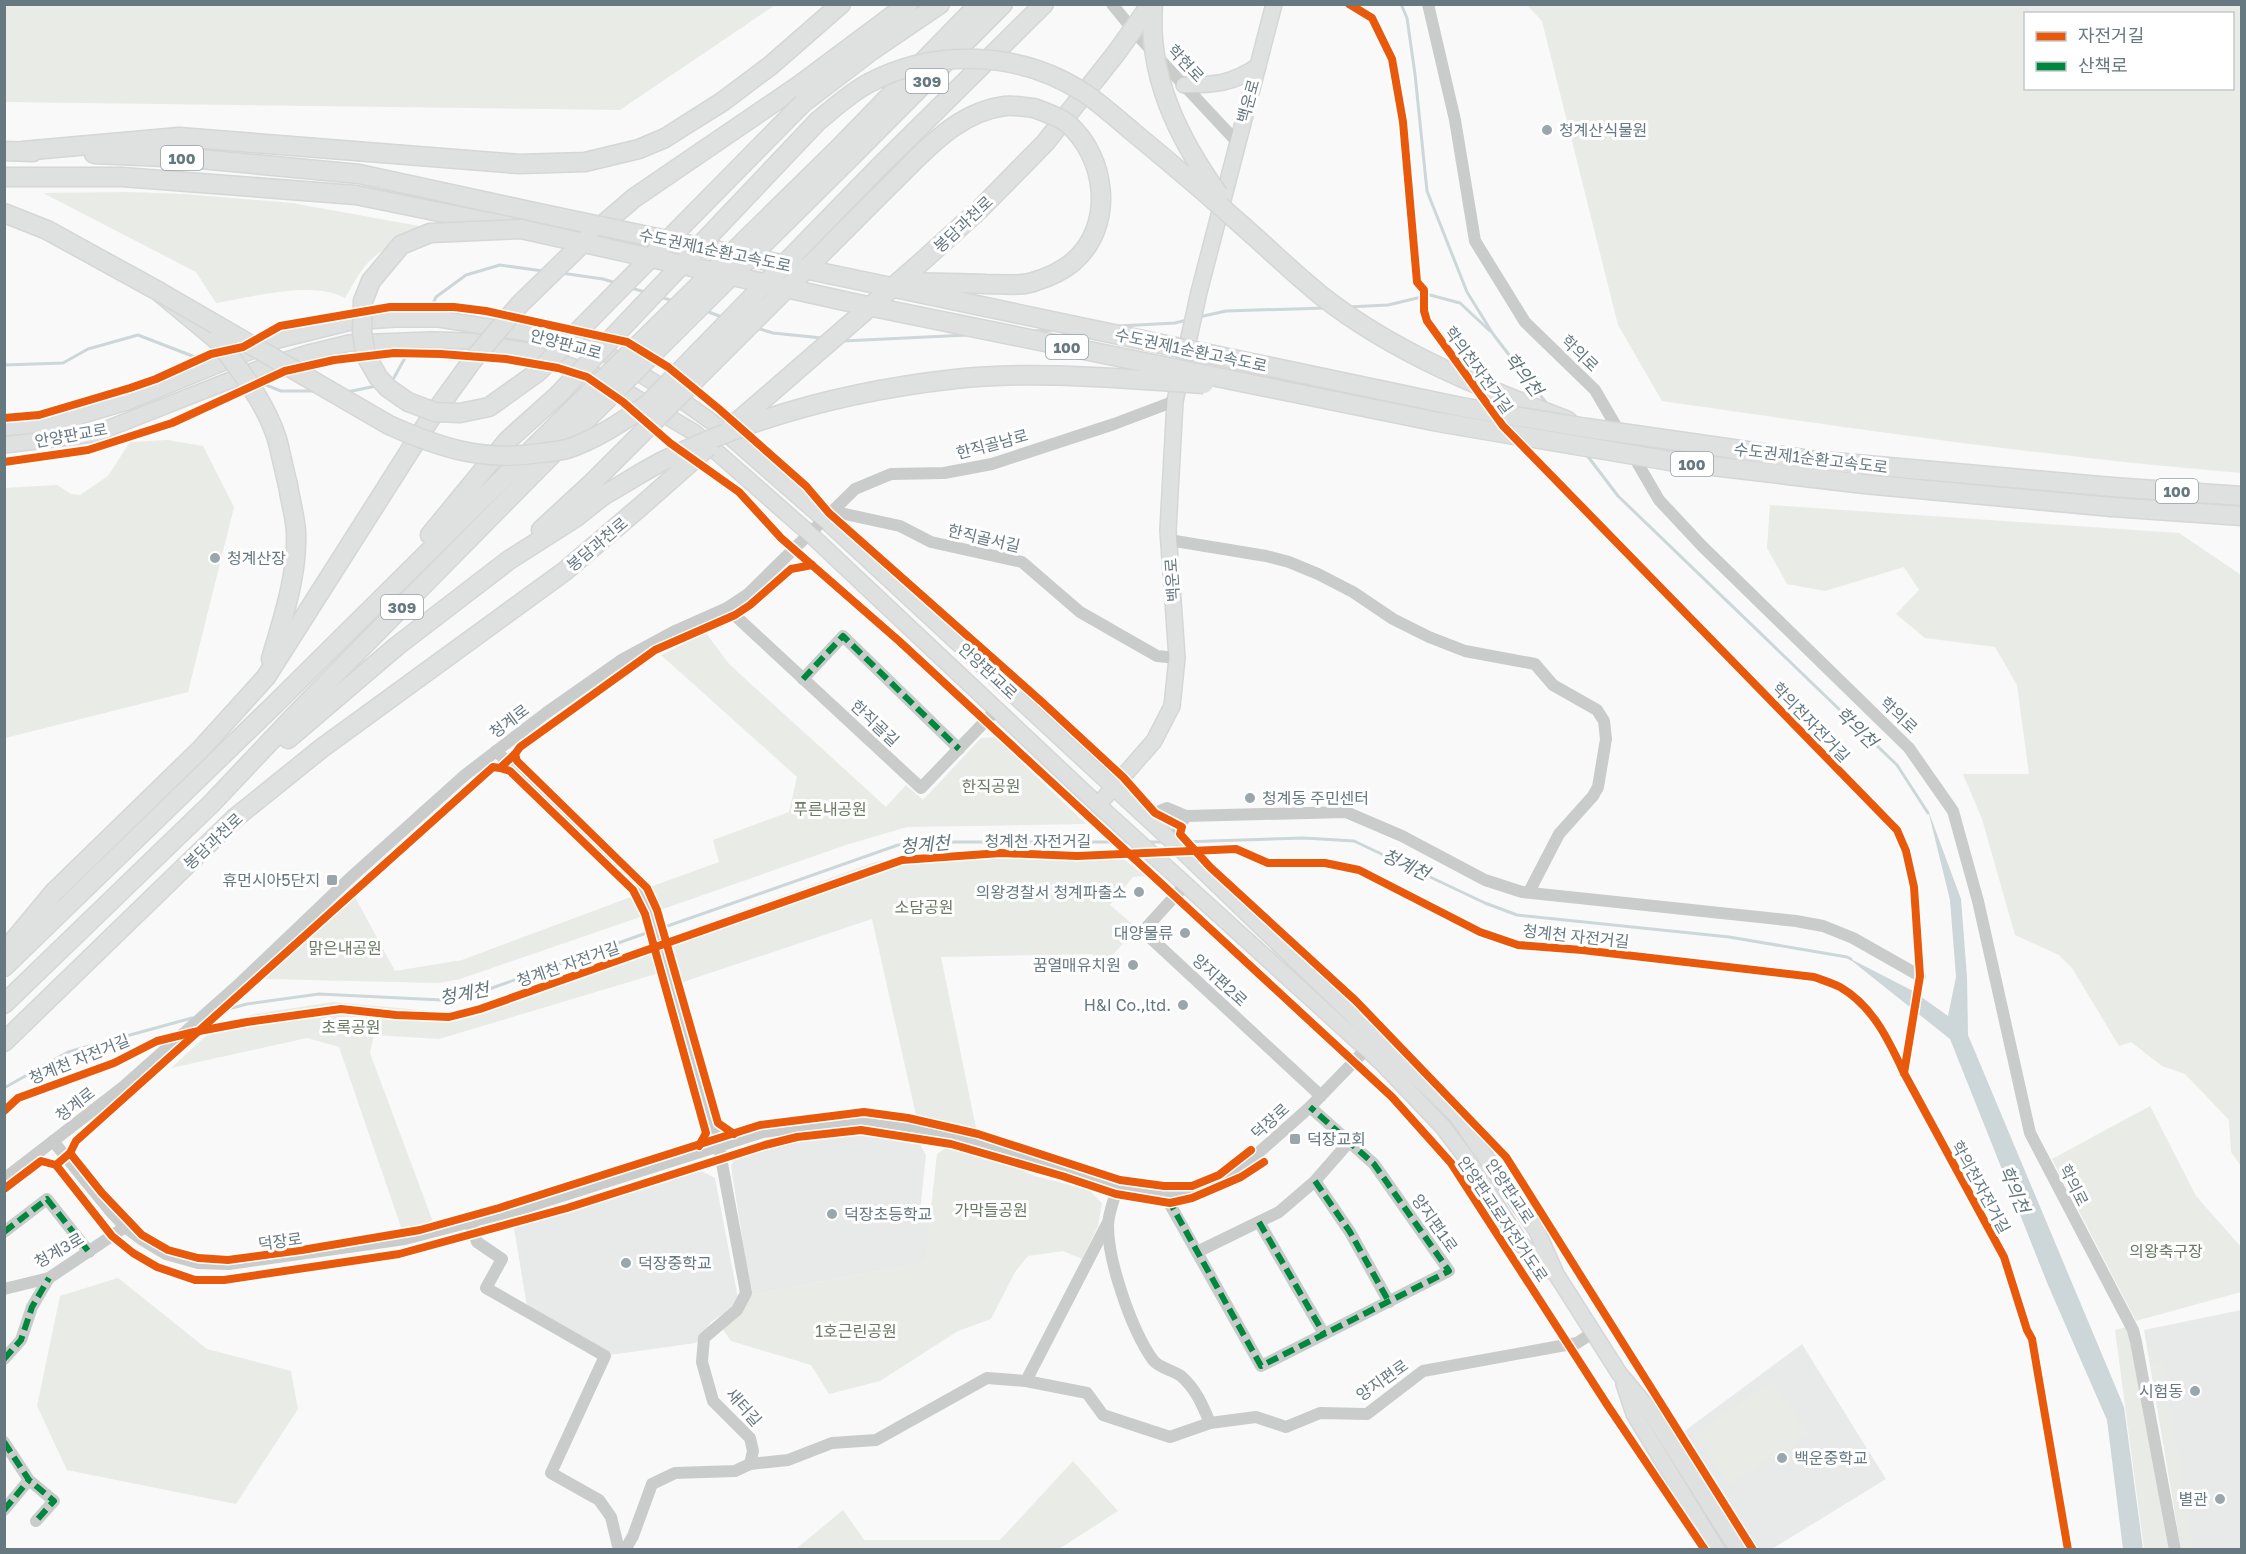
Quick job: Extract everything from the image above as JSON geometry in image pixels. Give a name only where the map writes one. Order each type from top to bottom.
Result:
[{"type":"highway","points":[[13,151],[179,137],[519,164],[585,162],[639,149],[687,124],[722,102],[770,66],[841,4]]},
{"type":"highway","points":[[4,952],[54,892],[200,750],[266,677],[430,419],[472,362],[544,279],[634,198],[801,84],[908,4]]},
{"type":"highway","points":[[521,229],[430,233],[401,245],[385,262],[370,281],[363,301],[362,332],[366,356],[378,377],[388,388],[408,402],[435,412],[460,413],[489,407],[514,391],[538,372],[803,103],[871,51],[940,4]]},
{"type":"highway","name":"봉담과천로","points":[[843,154],[979,4]]},
{"type":"highway","name":"봉담과천로","points":[[4,967],[372,608],[586,408],[843,154],[1003,4]]},
{"type":"highway","points":[[4,213],[47,230],[158,291],[390,425],[425,442],[489,456],[526,455],[567,449],[612,429],[648,404],[879,167],[1044,4]]},
{"type":"highway","points":[[1152,4],[1151,25],[1155,60],[1165,98],[1182,139],[1237,220]]},
{"type":"highway","name":"봉담과천로","points":[[4,1042],[235,818],[322,748],[565,571],[917,266],[980,209],[1045,143],[1152,4]]},
{"type":"highway","points":[[372,608],[508,440],[558,395],[818,121],[869,83],[898,71],[937,60],[978,57],[1017,65],[1052,76],[1083,92],[1237,220],[1323,297],[1363,325],[1410,353],[1465,380],[1587,428]]},
{"type":"highway","points":[[212,804],[240,783],[321,709],[397,646],[598,488],[911,164],[956,124],[981,112],[1007,106],[1034,108],[1065,122],[1083,140],[1096,165],[1101,188],[1099,212],[1091,238],[1074,261],[1056,273],[1033,283],[862,281]]},
{"type":"highway","name":"수도권제1순환고속도로","points":[[13,151],[189,158],[358,174],[1461,407],[1587,428],[1812,460],[2112,487],[2241,496]]},
{"type":"highway","name":"수도권제1순환고속도로","points":[[4,177],[122,177],[356,195],[858,304],[1438,422],[1670,461],[1864,484],[2112,507],[2241,516]]},
{"type":"highway","points":[[158,291],[217,340],[242,371],[262,403],[277,438],[296,531],[288,600],[266,677]]},
{"type":"highway","points":[[598,488],[733,431],[802,409],[876,391],[956,379],[1088,376],[1276,389]]},
{"type":"highway","name":"봉담과천로","points":[[4,1004],[212,804],[586,408]]},
{"type":"main road","name":"백운로","points":[[1098,805],[1154,741],[1172,706],[1177,658],[1169,540],[1175,401],[1237,142],[1274,4]]},
{"type":"main road","points":[[1184,85],[1214,85],[1231,81],[1258,66]]},
{"type":"main road","name":"안양판교로","points":[[4,428],[60,422],[127,402],[234,356],[278,340],[351,322],[395,319],[439,319],[545,336],[609,355],[670,392],[719,427],[828,515],[1176,845],[1457,1116],[1537,1231],[1556,1274],[1619,1373],[1648,1408],[1738,1550]]},
{"type":"main road","name":"안양판교로","points":[[4,445],[94,434],[254,370],[349,343],[469,341],[527,351],[591,373],[694,433],[810,534],[1098,805],[1382,1063],[1443,1127],[1468,1160],[1521,1244],[1556,1274]]},
{"type":"main road","name":"안양판교로","points":[[1619,1373],[1634,1414],[1717,1550]]},
{"type":"street","name":"학현로","points":[[1113,4],[1138,36],[1237,142]]},
{"type":"street","name":"학의로","points":[[1428,4],[1455,120],[1475,241],[1525,322],[1595,390],[1659,500],[1702,546],[1909,748],[1953,811],[1978,901],[2030,1133],[2135,1336],[2175,1550]]},
{"type":"street","name":"한직골남로","points":[[828,515],[855,489],[891,474],[944,473],[992,464],[1114,424],[1175,401]]},
{"type":"street","name":"청계로","points":[[4,1179],[123,1088],[465,775],[546,713],[623,659],[673,632],[727,608],[748,594],[828,515]]},
{"type":"street","name":"한직골서길","points":[[828,515],[900,526],[931,542],[1022,562],[1080,612],[1156,656],[1177,658]]},
{"type":"street","points":[[1169,540],[1266,555],[1289,562],[1353,592],[1393,619],[1429,637],[1465,651],[1535,664],[1553,685],[1597,710],[1604,721],[1606,739],[1598,787],[1593,796],[1559,834],[1529,892]]},
{"type":"street","name":"한직골길","points":[[727,608],[921,788],[996,710]]},
{"type":"street","points":[[803,679],[843,636],[959,749]]},
{"type":"street","name":"새터길","points":[[496,751],[643,890],[719,1147],[746,1293],[737,1310],[704,1338],[702,1362],[713,1401],[750,1438],[753,1451],[750,1464]]},
{"type":"street","points":[[1147,818],[1167,808],[1186,816],[1346,812],[1402,837],[1485,880],[1529,892],[1796,921],[1823,926],[1854,938],[1920,976]]},
{"type":"street","points":[[1176,845],[1178,828],[1186,816]]},
{"type":"street","name":"양지편2로","points":[[1186,884],[1143,931],[1321,1096]]},
{"type":"street","name":"덕장로","points":[[53,1141],[125,1227],[166,1254],[198,1263],[229,1264],[405,1239],[470,1223],[764,1132],[863,1119],[956,1134],[1118,1185],[1163,1192],[1192,1190],[1218,1181],[1240,1169],[1310,1107],[1377,1038]]},
{"type":"street","name":"양지편1로","points":[[1163,1192],[1261,1366],[1449,1271],[1374,1164],[1310,1107]]},
{"type":"street","points":[[1197,1252],[1279,1212],[1316,1181],[1349,1142]]},
{"type":"street","points":[[1316,1181],[1350,1232],[1389,1302]]},
{"type":"street","points":[[1026,1381],[1108,1223],[1118,1185]]},
{"type":"street","points":[[4,1232],[46,1199],[89,1252]]},
{"type":"street","points":[[1259,1222],[1324,1334]]},
{"type":"street","points":[[470,1223],[477,1242],[502,1259],[486,1288],[604,1356],[551,1473],[599,1500],[611,1517],[619,1550]]},
{"type":"street","points":[[1108,1223],[1109,1245],[1119,1284],[1134,1325],[1155,1362],[1181,1376],[1199,1397],[1210,1423]]},
{"type":"street","name":"청계3로","points":[[4,1288],[49,1278],[125,1227]]},
{"type":"street","points":[[4,1359],[21,1340],[32,1307],[49,1278]]},
{"type":"street","name":"양지편로","points":[[750,1464],[788,1460],[832,1443],[876,1440],[987,1378],[1026,1381],[1087,1393],[1103,1415],[1170,1437],[1210,1423],[1256,1417],[1286,1427],[1320,1413],[1367,1414],[1423,1371],[1577,1343],[1594,1332]]},
{"type":"street","points":[[4,1443],[29,1480],[54,1501],[36,1521]]},
{"type":"street","points":[[625,1550],[633,1536],[652,1485],[675,1473],[735,1471],[750,1464]]},
{"type":"street","points":[[4,1510],[29,1480]]},
{"type":"shaded area","name":"덕장초등학교","points":[[864,1134],[919,1143],[926,1155],[920,1212],[931,1215],[926,1262],[751,1295],[731,1166],[735,1157],[784,1143]]},
{"type":"shaded area","name":"덕장중학교","points":[[701,1171],[715,1178],[738,1298],[732,1308],[711,1322],[696,1343],[610,1355],[527,1307],[514,1228]]},
{"type":"shaded area","points":[[2241,1310],[2241,1549],[2181,1549],[2144,1330]]},
{"type":"shaded area","name":"백운중학교","points":[[1802,1344],[1886,1479],[1772,1549],[1750,1549],[1678,1436]]},
{"type":"green space","points":[[5,4],[775,5],[620,110],[5,102]]},
{"type":"green space","points":[[1527,5],[2241,5],[2241,473],[2023,451],[1662,401],[1618,325],[1542,21]]},
{"type":"green space","points":[[43,193],[185,194],[292,203],[430,228],[395,243],[379,253],[362,270],[345,298],[316,290],[299,290],[216,303],[196,272]]},
{"type":"green space","points":[[167,440],[203,446],[234,507],[188,692],[5,738],[5,488],[57,485],[71,494],[80,495],[108,476],[130,442]]},
{"type":"green space","points":[[1770,505],[2179,533],[2241,575],[2241,1166],[2231,1152],[2229,1120],[2185,1074],[2162,1066],[2131,1042],[2119,1046],[2072,968],[2059,955],[2015,935],[1982,819],[1963,774],[2029,774],[2017,685],[1995,647],[1925,638],[1896,614],[1919,590],[1904,567],[1825,591],[1787,584],[1767,548]]},
{"type":"green space","name":"푸른내공원","points":[[706,633],[729,664],[886,807],[906,785],[923,800],[981,738],[995,737],[1086,824],[907,827],[846,845],[660,910],[650,887],[719,862],[713,840],[789,812],[797,777],[661,655]]},
{"type":"green space","name":"소담공원","points":[[965,852],[1115,852],[1145,876],[1133,877],[1110,905],[1137,928],[1102,967],[1092,954],[941,957],[976,1128],[916,1115],[872,919],[680,983],[668,937],[875,862]]},
{"type":"green space","name":"맑은내공원","points":[[354,895],[395,971],[462,960],[631,897],[639,906],[643,916],[460,979],[439,983],[265,979]]},
{"type":"green space","name":"초록공원","points":[[652,943],[659,973],[439,1039],[374,1035],[370,1053],[433,1222],[402,1230],[339,1047],[307,1038],[171,1068],[219,1024],[255,1014],[333,1002],[442,1012],[469,1008]]},
{"type":"green space","name":"의왕축구장","points":[[2150,1106],[2196,1196],[2241,1247],[2241,1292],[2136,1321],[2052,1159]]},
{"type":"green space","name":"1호근린공원","points":[[949,1146],[1002,1161],[1035,1176],[1089,1190],[1102,1203],[1098,1226],[1082,1259],[1063,1251],[1028,1256],[1015,1272],[991,1319],[958,1331],[880,1381],[829,1394],[811,1365],[731,1341],[722,1328],[751,1295],[925,1262],[937,1154]]},
{"type":"green space","points":[[118,1278],[207,1349],[291,1371],[298,1409],[236,1504],[67,1470],[37,1406],[60,1296]]},
{"type":"green space","points":[[2127,1327],[2170,1549],[2144,1549],[2115,1330]]},
{"type":"green space","points":[[2148,1347],[2151,1348],[2154,1364],[2163,1362],[2193,1548],[2202,1549],[2182,1549]]},
{"type":"green space","points":[[1771,1382],[1809,1434],[1729,1484],[1694,1434]]},
{"type":"green space","points":[[1073,1461],[1118,1511],[1059,1549],[796,1549],[843,1510],[864,1540],[1000,1540]]},
{"type":"water","name":"학의천","points":[[1928,810],[1961,899],[1967,977],[1968,1035],[2124,1407],[2143,1549],[2123,1549],[2107,1420],[2048,1285],[1950,1039],[1847,957],[1913,991],[1948,1016],[1956,977],[1950,900]]},
{"type":"waterway","name":"학의천","points":[[1401,4],[1407,18],[1415,74],[1427,191],[1467,292],[1493,334],[1547,404]]},
{"type":"waterway","points":[[428,314],[436,297],[466,275],[500,265],[543,271]]},
{"type":"waterway","points":[[561,273],[616,283]]},
{"type":"waterway","points":[[631,288],[645,292]]},
{"type":"waterway","points":[[1348,307],[1388,305],[1430,295],[1460,303],[1490,331]]},
{"type":"waterway","points":[[660,297],[674,301]]},
{"type":"waterway","points":[[1199,317],[1226,311],[1326,308]]},
{"type":"waterway","points":[[706,311],[722,317]]},
{"type":"waterway","points":[[1119,326],[1175,323],[1187,320]]},
{"type":"waterway","points":[[757,328],[773,333],[822,338]]},
{"type":"waterway","points":[[1032,331],[1055,330]]},
{"type":"waterway","points":[[4,365],[63,363],[88,349],[138,335],[208,362]]},
{"type":"waterway","points":[[843,341],[968,335]]},
{"type":"waterway","points":[[391,383],[411,347]]},
{"type":"waterway","points":[[256,381],[281,391],[317,391]]},
{"type":"waterway","points":[[347,392],[376,386]]},
{"type":"waterway","name":"학의천","points":[[1586,454],[1618,496],[1897,765],[1928,813]]},
{"type":"waterway","name":"청계천","points":[[1181,842],[1304,838],[1354,841],[1485,903],[1517,915],[1729,937],[1851,959]]},
{"type":"waterway","name":"청계천","points":[[659,929],[898,845],[942,842],[1130,842]]},
{"type":"waterway","name":"청계천","points":[[1148,842],[1166,842]]},
{"type":"waterway","name":"청계천","points":[[213,1013],[247,1004],[319,994],[442,1000],[475,994],[652,931]]},
{"type":"waterway","name":"청계천","points":[[4,1088],[68,1052],[192,1018]]},
{"type":"marked path","points":[[803,679],[843,636],[959,749]]},
{"type":"marked path","points":[[1168,1199],[1261,1366],[1449,1271],[1374,1164],[1310,1107]]},
{"type":"marked path","points":[[1315,1181],[1350,1232],[1389,1302]]},
{"type":"marked path","points":[[4,1232],[47,1199],[89,1252]]},
{"type":"marked path","points":[[1259,1222],[1324,1334]]},
{"type":"marked path","points":[[4,1359],[21,1340],[32,1307],[49,1278]]},
{"type":"marked path","points":[[4,1442],[29,1480],[54,1501],[36,1521]]},
{"type":"marked path","points":[[4,1510],[29,1480]]},
{"type":"cycle path","name":"학의천자전거길","points":[[1349,4],[1372,18],[1392,59],[1403,122],[1417,282],[1424,290],[1424,311],[1427,321],[1503,426],[1897,830],[1906,851],[1914,887],[1920,976],[1904,1073]]},
{"type":"cycle path","points":[[4,418],[39,415],[130,388],[211,354],[243,347],[280,326],[390,307],[454,307],[486,311],[627,342],[668,367],[806,486],[829,513],[1042,702],[1123,777],[1155,813],[1182,827],[1180,834],[1210,867],[1356,1001],[1506,1157],[1753,1550]]},
{"type":"cycle path","name":"청계천 자전거길","points":[[4,462],[88,450],[172,423],[285,371],[334,360],[394,353],[441,354],[506,359],[558,368],[587,377],[623,402],[670,443],[739,492],[781,538],[899,641],[1392,1097],[1451,1163],[1608,1406],[1705,1550]]},
{"type":"cycle path","points":[[4,1189],[41,1161],[56,1165],[70,1153],[76,1141],[493,767],[500,768],[520,747],[655,650],[735,615],[791,569],[812,565]]},
{"type":"cycle path","points":[[515,754],[517,761],[647,888],[657,910],[718,1123],[734,1134]]},
{"type":"cycle path","points":[[500,768],[510,771],[633,890],[645,914],[706,1133],[699,1146]]},
{"type":"cycle path","name":"청계천 자전거길","points":[[4,1111],[18,1098],[114,1063],[157,1041],[194,1032],[341,1009],[396,1015],[449,1017],[480,1009],[902,860],[1001,853],[1077,856],[1236,849],[1268,863],[1325,863],[1359,870],[1480,932],[1518,945],[1582,950],[1814,977],[1840,987],[1862,1004],[1886,1037],[2004,1257],[2027,1330],[2032,1339],[2068,1550]]},
{"type":"cycle path","points":[[70,1153],[102,1193],[142,1235],[168,1250],[198,1258],[228,1260],[420,1230],[499,1208],[760,1125],[864,1112],[908,1118],[978,1134],[1120,1180],[1164,1186],[1192,1186],[1219,1175],[1251,1150]]},
{"type":"cycle path","points":[[56,1165],[112,1236],[133,1253],[157,1267],[195,1280],[224,1280],[399,1254],[567,1208],[797,1137],[861,1130],[951,1144],[1116,1194],[1170,1203],[1192,1198],[1241,1177],[1264,1162]]},
{"type":"place","name":"청계산식물원","points":[[1547,130]]},
{"type":"place","name":"청계산장","points":[[215,558]]},
{"type":"place","name":"청계동 주민센터","points":[[1250,798]]},
{"type":"place","name":"휴먼시아5단지","points":[[332,880]]},
{"type":"place","name":"의왕경찰서 청계파출소","points":[[1139,892]]},
{"type":"place","name":"대양물류","points":[[1185,933]]},
{"type":"place","name":"꿈열매유치원","points":[[1133,965]]},
{"type":"place","name":"H&I Co.,ltd.","points":[[1183,1005]]},
{"type":"place","name":"덕장교회","points":[[1295,1139]]},
{"type":"place","name":"덕장초등학교","points":[[832,1214]]},
{"type":"place","name":"덕장중학교","points":[[626,1263]]},
{"type":"place","name":"시험동","points":[[2195,1391]]},
{"type":"place","name":"백운중학교","points":[[1782,1458]]},
{"type":"place","name":"별관","points":[[2220,1499]]},
{"type":"park label","name":"한직공원","points":[[991,786]]},
{"type":"park label","name":"가막들공원","points":[[991,1210]]}]
